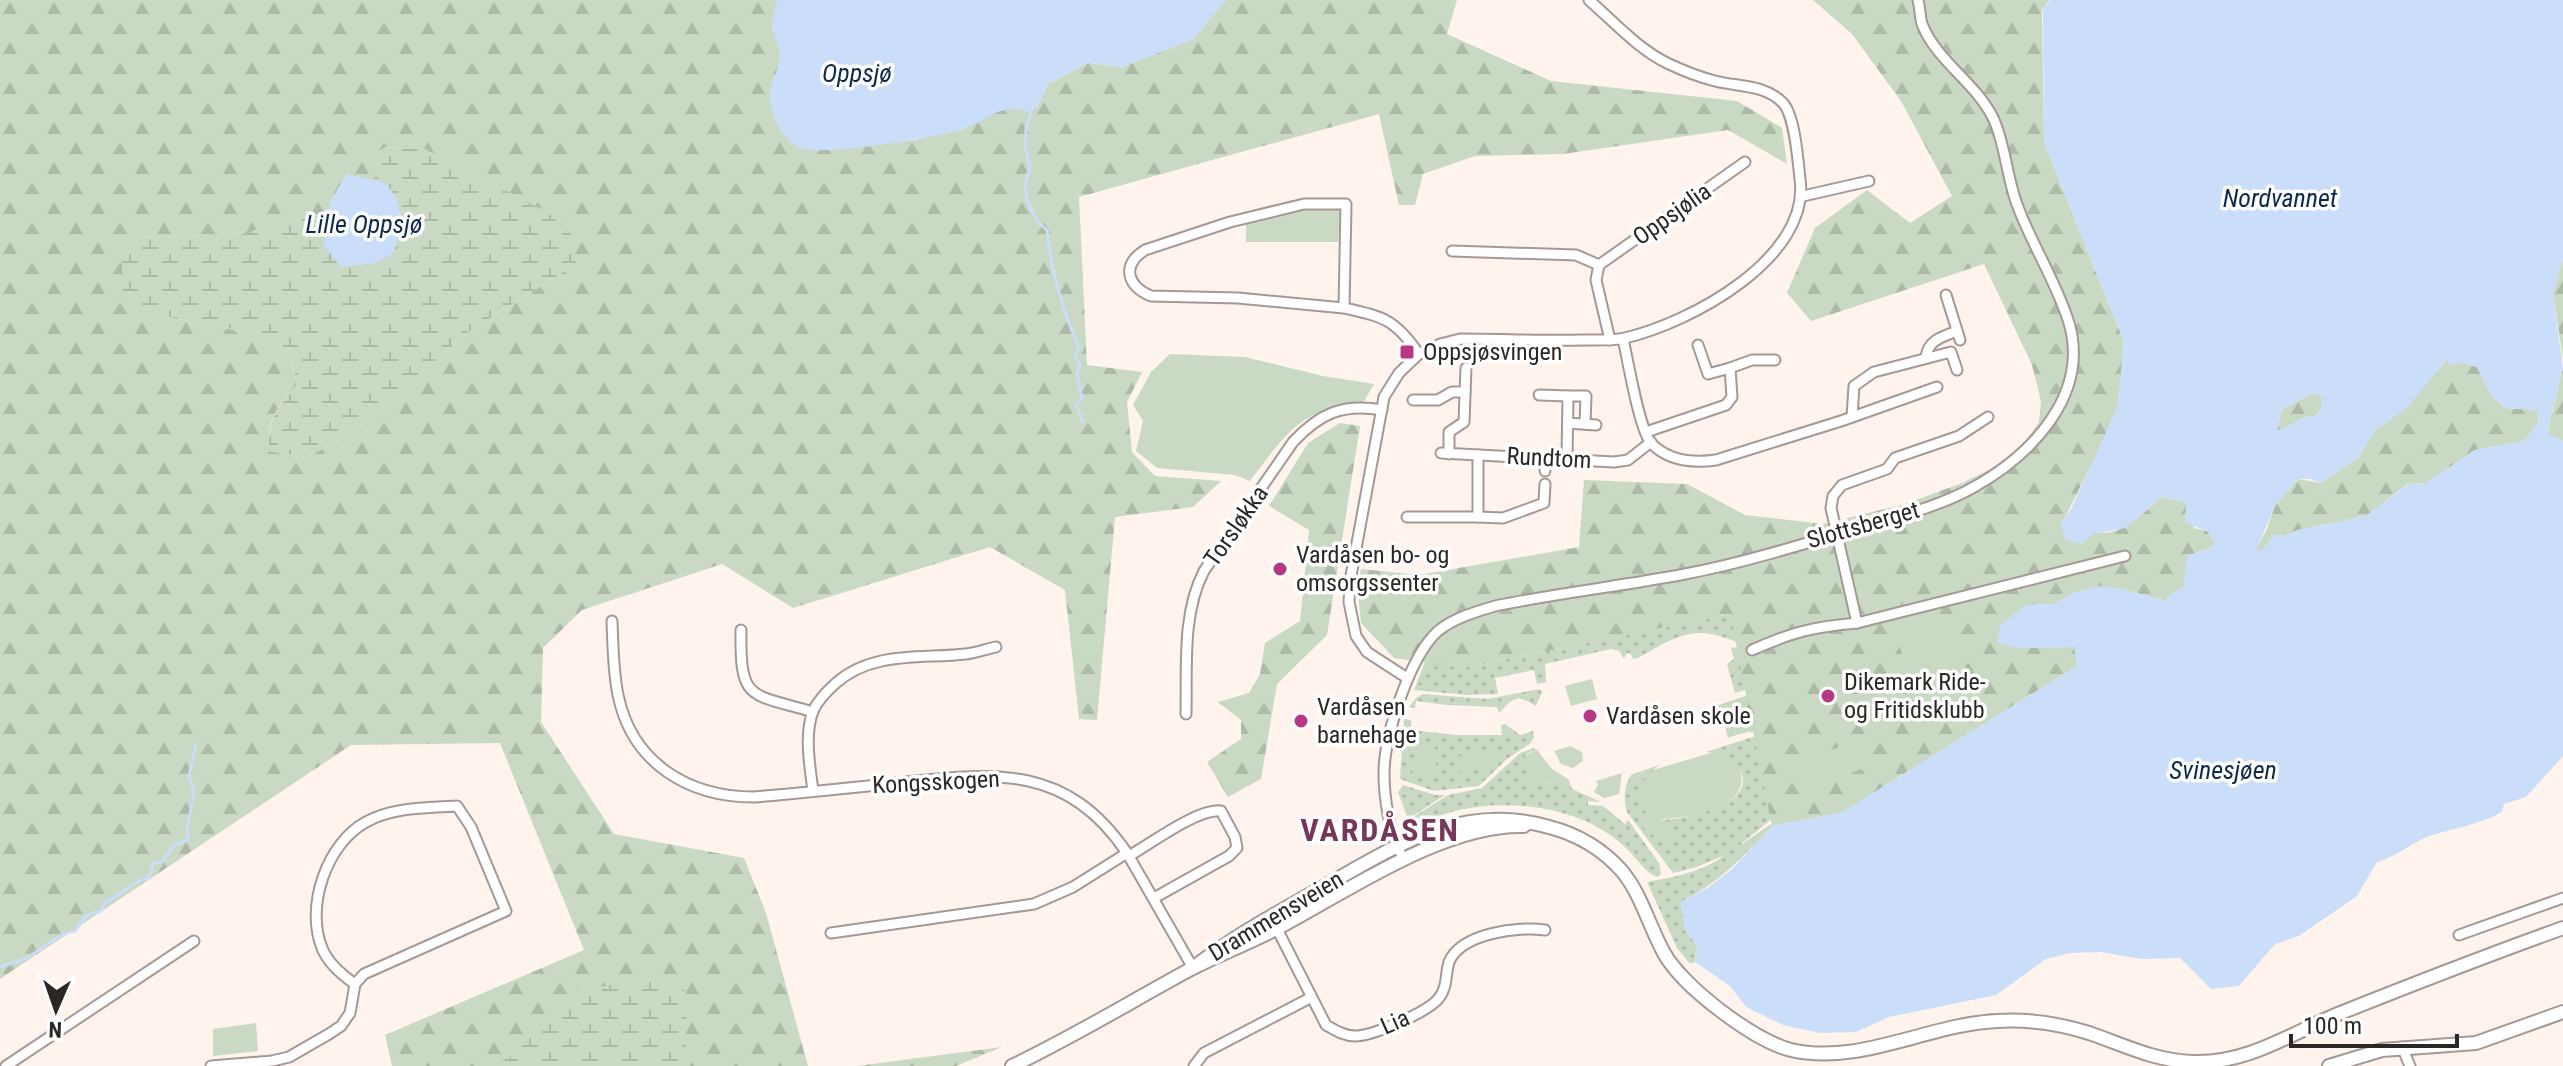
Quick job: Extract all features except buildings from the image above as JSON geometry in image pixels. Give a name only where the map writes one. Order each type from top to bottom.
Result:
[{"type":"main road","name":"Drammensveien","points":[[1012,1066],[1193,968],[1397,847],[1444,828],[1492,818],[1529,820],[1572,834],[1593,846],[1632,884],[1665,955],[1680,975],[1758,1036],[1803,1052],[1849,1051],[1971,1024],[2015,1021],[2067,1027],[2165,1060],[2225,1060],[2264,1049],[2344,1012],[2563,928]]},
{"type":"main road","name":"Drammensveien","points":[[1273,922],[1460,836],[1484,830],[1542,825]]},
{"type":"main road","points":[[2329,1066],[2382,1050],[2476,1043],[2563,1012]]},
{"type":"street","points":[[1407,678],[1367,652],[1356,636],[1350,616],[1350,581],[1384,397],[1399,373],[1419,354],[1460,339],[1623,339],[1678,319],[1702,308],[1762,264],[1786,238],[1803,196],[1792,124],[1786,106],[1773,94],[1717,81],[1666,63],[1589,0]]},
{"type":"street","name":"Slottsberget","points":[[1404,860],[1397,847],[1384,772],[1407,678],[1420,651],[1439,630],[1467,614],[1527,599],[1688,574],[1943,502],[2004,468],[2030,447],[2049,424],[2065,395],[2072,371],[2073,346],[2069,324],[2016,203],[1995,122],[1977,92],[1935,47],[1922,23],[1918,0]]},
{"type":"street","name":"Oppsjølia","points":[[1599,265],[1745,162]]},
{"type":"street","points":[[1803,196],[1869,181]]},
{"type":"street","points":[[1344,308],[1346,204],[1304,204],[1230,222],[1145,250],[1134,257],[1130,267],[1131,280],[1139,291],[1151,296],[1238,298],[1344,308],[1384,317],[1411,342],[1419,354]]},
{"type":"street","points":[[1452,251],[1576,255],[1599,265],[1596,280],[1610,340]]},
{"type":"street","points":[[1926,357],[1927,349],[1934,340],[1958,336],[1946,295]]},
{"type":"street","points":[[1623,339],[1651,442],[1676,459],[1696,463],[1716,460],[1937,387]]},
{"type":"street","points":[[1698,345],[1711,385]]},
{"type":"street","points":[[1852,417],[1854,386],[1874,372],[1951,352],[1957,370]]},
{"type":"street","points":[[1708,374],[1752,360],[1775,360]]},
{"type":"street","points":[[1413,400],[1438,400],[1452,392],[1465,392],[1466,368]]},
{"type":"street","points":[[1646,432],[1726,405],[1732,397],[1730,368]]},
{"type":"street","name":"Rundtom","points":[[1465,392],[1464,422],[1449,432],[1445,454],[1614,462],[1628,460],[1651,442]]},
{"type":"street","points":[[1539,395],[1586,396],[1585,424]]},
{"type":"street","points":[[1567,459],[1568,396]]},
{"type":"street","name":"Torsløkka","points":[[1186,714],[1191,609],[1196,586],[1204,571],[1308,425],[1323,415],[1341,410],[1382,410]]},
{"type":"street","points":[[1857,623],[1831,508],[1833,496],[1842,485],[1887,469],[1895,458],[1959,436],[1988,417]]},
{"type":"street","points":[[1568,423],[1596,425]]},
{"type":"street","points":[[1478,455],[1478,517]]},
{"type":"street","points":[[1545,458],[1545,471]]},
{"type":"street","points":[[1407,517],[1503,518],[1544,503],[1545,484]]},
{"type":"street","points":[[1752,650],[1813,627],[1857,623],[2125,556]]},
{"type":"street","name":"Kongsskogen","points":[[612,621],[614,670],[624,718],[641,748],[667,773],[683,783],[729,797],[963,776],[1003,776],[1047,785],[1082,804],[1110,829],[1154,898],[1193,968]]},
{"type":"street","points":[[741,630],[742,676],[748,688],[766,698],[813,712]]},
{"type":"street","points":[[813,791],[809,745],[813,712],[832,687],[860,666],[882,660],[968,654],[996,647]]},
{"type":"street","points":[[211,1066],[289,1057],[341,1026],[350,1013],[355,984],[364,974],[506,911],[471,827],[457,806],[390,811],[364,822],[344,837],[333,853],[320,889],[317,922],[322,948],[337,971],[355,984]]},
{"type":"street","points":[[831,933],[1034,904],[1073,887],[1196,817],[1212,810],[1221,811],[1235,837],[1237,848],[1229,856],[1154,898]]},
{"type":"street","points":[[2459,935],[2563,898]]},
{"type":"street","name":"Lia","points":[[1273,922],[1326,1025],[1342,1034],[1354,1036],[1375,1032],[1438,1000],[1446,987],[1454,953],[1466,944],[1500,931],[1545,930]]},
{"type":"street","points":[[6,1066],[194,941]]},
{"type":"street","points":[[1194,1066],[1204,1053],[1310,998]]},
{"type":"street","points":[[2402,1047],[2410,1066]]},
{"type":"green space","points":[[0,0],[778,0],[772,26],[781,56],[770,94],[832,149],[915,140],[964,129],[990,114],[1014,107],[1037,107],[1048,84],[1088,63],[1122,67],[1193,39],[1226,0],[1457,0],[1447,34],[1551,81],[1737,101],[1782,128],[1787,164],[1728,130],[1563,154],[1475,156],[1423,174],[1415,205],[1399,205],[1379,114],[1079,197],[1087,365],[1142,372],[1127,402],[1132,452],[1155,476],[1221,481],[1193,507],[1115,517],[1097,720],[1079,719],[1065,590],[990,547],[793,608],[722,564],[582,610],[543,648],[541,722],[614,834],[744,858],[766,913],[808,1066],[392,1066],[385,1035],[584,950],[500,743],[351,745],[0,979]],"holes":[[[385,147],[425,149],[576,264],[465,334],[353,433],[305,458],[269,451],[275,414],[297,384],[289,349],[252,334],[150,313],[121,245],[138,238],[249,233],[301,210],[312,201],[309,229],[350,250],[380,240],[374,176]]]},
{"type":"green space","points":[[1813,0],[2049,0],[2042,11],[2044,142],[2124,342],[2118,406],[2061,525],[2106,533],[2126,526],[2162,497],[2187,503],[2194,528],[2207,531],[2214,540],[2214,546],[2188,556],[2184,587],[2169,595],[2166,601],[2119,588],[2073,593],[2055,604],[2026,605],[2019,648],[2075,647],[2077,666],[1841,813],[1772,826],[1730,614],[1464,668],[1394,658],[1361,623],[1358,592],[1361,569],[1419,575],[1579,547],[1584,480],[1687,484],[1745,515],[1823,524],[1905,504],[1962,483],[2001,464],[2024,444],[2039,422],[2041,401],[2032,365],[1984,264],[1811,321],[1787,293],[1815,228],[1867,190],[1910,223],[1952,196],[1901,101],[1852,34]]},
{"type":"green space","points":[[385,147],[425,149],[547,212],[573,236],[576,264],[465,334],[353,433],[305,458],[269,451],[275,414],[297,384],[289,349],[252,334],[150,313],[123,292],[121,245],[138,238],[249,233],[301,210],[313,200],[310,229],[350,249],[380,239],[374,176],[363,160]]},
{"type":"green space","points":[[1306,209],[1340,210],[1338,242],[1246,242],[1246,222]]},
{"type":"green space","points":[[2563,260],[2563,360],[2553,292]]},
{"type":"green space","points":[[1170,354],[1245,357],[1323,376],[1374,384],[1362,405],[1323,411],[1296,427],[1250,481],[1235,475],[1157,468],[1136,451],[1143,421],[1133,405],[1151,372]]},
{"type":"green space","points":[[2448,358],[2477,367],[2491,395],[2505,408],[2537,410],[2539,422],[2524,441],[2475,450],[2426,483],[2408,484],[2366,516],[2298,530],[2285,536],[2274,535],[2263,550],[2255,551],[2275,506],[2298,479],[2321,483],[2359,457],[2375,430],[2406,408]]},
{"type":"green space","points":[[2563,368],[2563,441],[2547,434]]},
{"type":"green space","points":[[2312,393],[2322,396],[2321,411],[2277,430],[2282,410]]},
{"type":"green space","points":[[1340,423],[1360,426],[1327,635],[1277,684],[1261,779],[1228,797],[1207,762],[1241,739],[1241,720],[1218,702],[1249,693],[1260,674],[1265,643],[1300,621],[1309,530],[1269,506],[1308,443]]},
{"type":"green space","points":[[1920,610],[1939,610],[1972,697],[1926,715],[1890,622]]},
{"type":"green space","points":[[1730,614],[1750,648],[1705,633],[1693,634],[1669,641],[1638,658],[1633,659],[1627,653],[1624,659],[1619,651],[1611,649],[1545,664],[1546,682],[1537,684],[1534,670],[1495,678],[1498,694],[1468,695],[1414,690],[1431,646],[1464,668]]},
{"type":"green space","points":[[1733,647],[1751,656],[1751,688],[1735,693],[1727,664],[1734,659]]},
{"type":"green space","points":[[1592,679],[1597,699],[1571,706],[1565,686]]},
{"type":"green space","points":[[1539,689],[1542,692],[1536,706],[1515,699],[1499,713],[1497,707],[1416,701],[1415,708],[1409,707],[1423,694],[1488,699]]},
{"type":"green space","points":[[1751,694],[1756,730],[1751,733],[1743,699],[1728,702],[1736,735],[1728,738],[1723,718],[1717,719],[1713,707]]},
{"type":"green space","points":[[1743,698],[1752,731],[1736,735],[1727,702]]},
{"type":"green space","points":[[1404,719],[1411,720],[1411,730],[1457,735],[1502,735],[1501,725],[1505,724],[1520,735],[1533,731],[1534,737],[1531,743],[1507,759],[1479,786],[1434,791],[1400,779]]},
{"type":"green space","points":[[1762,734],[1774,817],[1736,848],[1772,826],[1719,877],[1681,902],[1685,930],[1697,946],[1695,962],[1690,964],[1677,948],[1647,882],[1698,870],[1725,855],[1673,873],[1627,812],[1627,784],[1631,775],[1659,765],[1653,770],[1647,813],[1665,820],[1711,810],[1736,796],[1743,780],[1741,772],[1729,760],[1706,752]]},
{"type":"green space","points":[[1857,739],[1871,765],[1809,791],[1797,765]]},
{"type":"green space","points":[[1425,744],[1438,751],[1434,776],[1427,779],[1412,774],[1417,746]]},
{"type":"green space","points":[[1570,746],[1582,752],[1583,761],[1573,768],[1561,764],[1554,751]]},
{"type":"green space","points":[[1495,747],[1499,762],[1460,774],[1453,758]]},
{"type":"green space","points":[[1534,748],[1537,750],[1526,754],[1534,775],[1528,782],[1570,783],[1572,789],[1601,802],[1588,801],[1588,805],[1603,806],[1625,824],[1628,820],[1659,863],[1661,874],[1657,877],[1648,872],[1621,843],[1600,828],[1556,811],[1500,805],[1459,810],[1412,821],[1413,817],[1448,795],[1482,788],[1520,753]]},
{"type":"green space","points":[[1537,750],[1552,769],[1570,783],[1527,782],[1534,775],[1524,756]]},
{"type":"green space","points":[[1714,752],[1735,762],[1741,775],[1740,787],[1725,804],[1712,810],[1660,819],[1675,834],[1665,844],[1642,827],[1640,822],[1647,813],[1640,806],[1639,785],[1653,770]]},
{"type":"green space","points":[[1622,773],[1619,794],[1604,798],[1594,792],[1598,785],[1596,781]]},
{"type":"green space","points":[[1403,785],[1445,795],[1408,819],[1398,792]]},
{"type":"green space","points":[[677,979],[688,996],[685,1053],[678,1066],[490,1066],[510,1057],[522,1037],[577,990],[644,980]]},
{"type":"green space","points":[[256,1023],[258,1051],[213,1056],[213,1029]]},
{"type":"green space","points":[[1002,1047],[956,1066],[857,1066]]},
{"type":"water","name":"Oppsjø","points":[[778,0],[1226,0],[1194,39],[1122,67],[1088,63],[1048,84],[1037,107],[1031,112],[1010,109],[963,129],[908,141],[817,150],[804,149],[790,142],[779,128],[772,111],[771,90],[780,55],[772,24]]},
{"type":"water","points":[[2050,0],[2563,0],[2563,260],[2553,292],[2563,368],[2547,433],[2563,441],[2563,756],[2526,797],[2504,804],[2502,812],[2429,836],[2377,862],[2357,896],[2299,936],[2275,944],[2239,986],[2211,989],[2180,958],[2141,959],[2101,952],[2070,953],[2046,959],[1996,995],[1889,1017],[1856,1032],[1820,1033],[1783,1025],[1746,1007],[1730,986],[1695,962],[1697,946],[1685,930],[1681,902],[1709,887],[1732,869],[1772,826],[1841,813],[2077,666],[2074,647],[2019,648],[1997,643],[2001,624],[2026,605],[2055,604],[2073,593],[2099,586],[2119,588],[2166,601],[2169,595],[2184,587],[2187,556],[2214,546],[2214,540],[2207,531],[2185,523],[2186,503],[2162,497],[2125,528],[2093,534],[2081,544],[2067,541],[2060,524],[2071,509],[2118,406],[2124,342],[2044,142],[2043,10]],"holes":[[[2447,359],[2449,365],[2461,363],[2477,367],[2491,395],[2505,408],[2537,410],[2539,422],[2524,441],[2475,450],[2426,483],[2409,484],[2366,516],[2298,530],[2285,536],[2274,535],[2263,550],[2256,550],[2275,506],[2298,479],[2321,483],[2359,457],[2375,430],[2406,409]],[[2312,393],[2322,396],[2321,412],[2277,430],[2282,410]]]},
{"type":"water","name":"Lille Oppsjø","points":[[347,174],[386,183],[397,199],[403,227],[393,253],[377,263],[341,267],[324,246],[329,208]]},
{"type":"waterway","points":[[1031,112],[1025,147],[1030,167],[1025,185],[1027,200],[1038,222],[1047,230],[1058,291],[1079,349],[1075,357],[1080,364],[1077,374],[1082,399],[1076,405],[1083,422]]},
{"type":"waterway","points":[[0,967],[25,959],[57,938],[75,931],[87,915],[101,911],[105,902],[149,878],[153,863],[162,862],[173,846],[188,840],[193,798],[189,777],[196,744]]},
{"type":"place","name":"Oppsjøsvingen","points":[[1407,352]]},
{"type":"place","name":"Vardåsen bo- og omsorgssenter","points":[[1280,569]]},
{"type":"place","name":"Dikemark Ride- og Fritidsklubb","points":[[1828,696]]},
{"type":"place","name":"Vardåsen skole","points":[[1590,716]]},
{"type":"place","name":"Vardåsen barnehage","points":[[1301,721]]},
{"type":"district","name":"VARDÅSEN","points":[[1380,830]]},
{"type":"water label","name":"Nordvannet","points":[[2280,198]]},
{"type":"water label","name":"Svinesjøen","points":[[2223,770]]}]
